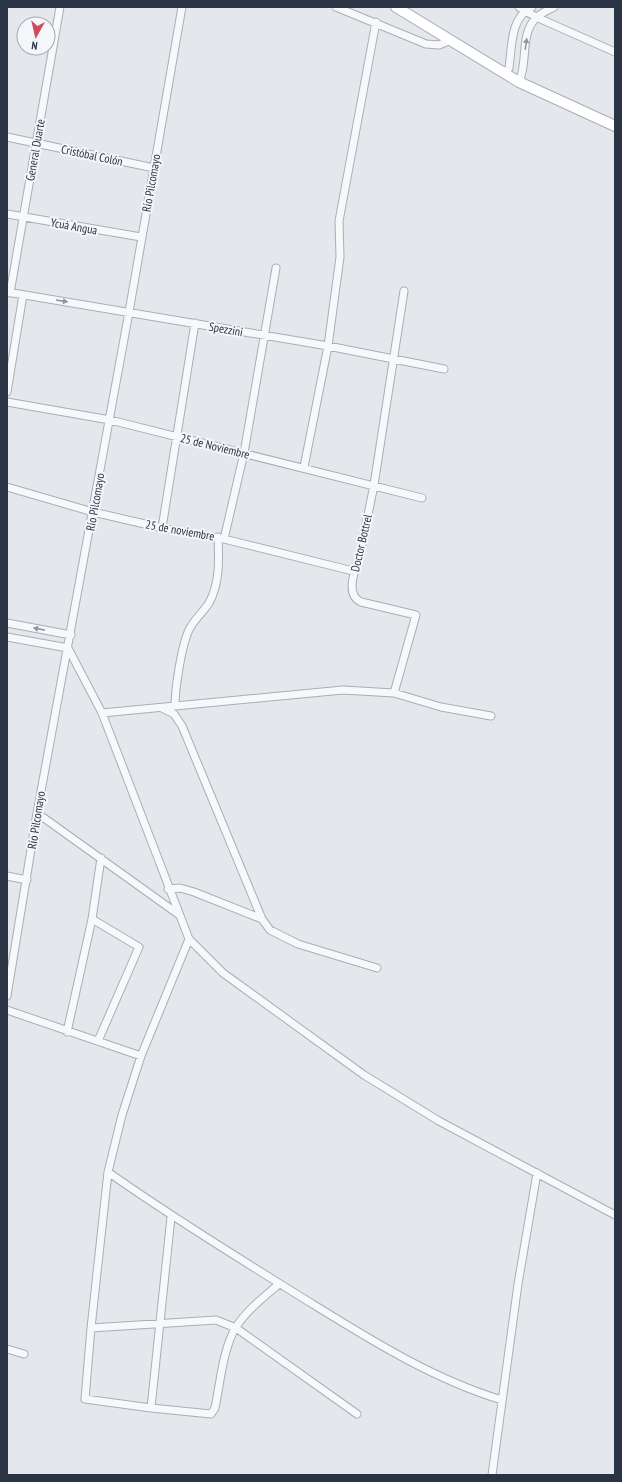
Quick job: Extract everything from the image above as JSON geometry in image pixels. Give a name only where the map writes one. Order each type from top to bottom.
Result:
[{"type":"street","name":"General Duarte","points":[[9,293],[24,217],[60,7]]},
{"type":"street","name":"Río Pilcomayo","points":[[7,996],[37,813],[130,312],[182,7]]},
{"type":"street","points":[[336,7],[376,22],[426,44],[438,45],[451,40]]},
{"type":"street","points":[[396,7],[519,82],[615,126]]},
{"type":"street","points":[[522,9],[532,7]]},
{"type":"street","points":[[519,82],[522,74],[529,27],[536,17],[554,7]]},
{"type":"street","points":[[504,73],[508,68],[517,21],[522,9]]},
{"type":"street","points":[[522,9],[536,17],[615,52]]},
{"type":"street","points":[[304,467],[328,346],[340,257],[339,221],[376,22]]},
{"type":"street","name":"Cristóbal Colón","points":[[7,137],[154,168]]},
{"type":"street","name":"Ycuá Angua","points":[[7,214],[142,237]]},
{"type":"street","points":[[175,706],[180,664],[190,628],[208,603],[214,591],[219,567],[221,538],[244,453],[276,268]]},
{"type":"street","name":"Doctor Bottrel","points":[[394,693],[416,614],[376,606],[357,600],[352,587],[353,571],[359,560],[374,485],[404,291]]},
{"type":"street","name":"Spezzini","points":[[9,293],[328,346],[444,369]]},
{"type":"street","points":[[7,392],[23,295]]},
{"type":"street","points":[[162,528],[195,323]]},
{"type":"street","name":"25 de Noviembre","points":[[7,402],[110,420],[304,467],[422,498]]},
{"type":"street","name":"25 de noviembre","points":[[7,487],[93,512],[162,528],[221,538],[353,571]]},
{"type":"street","points":[[7,623],[71,635]]},
{"type":"street","points":[[7,637],[68,648],[102,713],[168,889],[189,939],[223,973],[364,1075],[439,1121],[615,1215]]},
{"type":"street","points":[[102,713],[343,690],[394,693],[442,707],[491,716]]},
{"type":"street","points":[[162,708],[174,714],[182,726],[262,919],[270,930],[298,944],[377,968]]},
{"type":"street","points":[[37,813],[179,914]]},
{"type":"street","points":[[67,1032],[92,919],[101,858]]},
{"type":"street","points":[[7,876],[27,880]]},
{"type":"street","points":[[168,889],[180,888],[194,892],[262,919]]},
{"type":"street","points":[[92,919],[139,947],[98,1041]]},
{"type":"street","points":[[189,939],[141,1056],[122,1115],[108,1172],[91,1328],[86,1399],[150,1408],[211,1414],[215,1408],[227,1349],[236,1328],[252,1308],[279,1284]]},
{"type":"street","points":[[7,1010],[67,1032],[141,1056]]},
{"type":"street","points":[[108,1172],[171,1217],[385,1349],[480,1394],[502,1400]]},
{"type":"street","points":[[492,1475],[518,1284],[537,1173]]},
{"type":"street","points":[[150,1408],[171,1217]]},
{"type":"street","points":[[91,1328],[216,1320],[236,1328],[357,1414]]},
{"type":"street","points":[[7,1349],[24,1354]]}]
